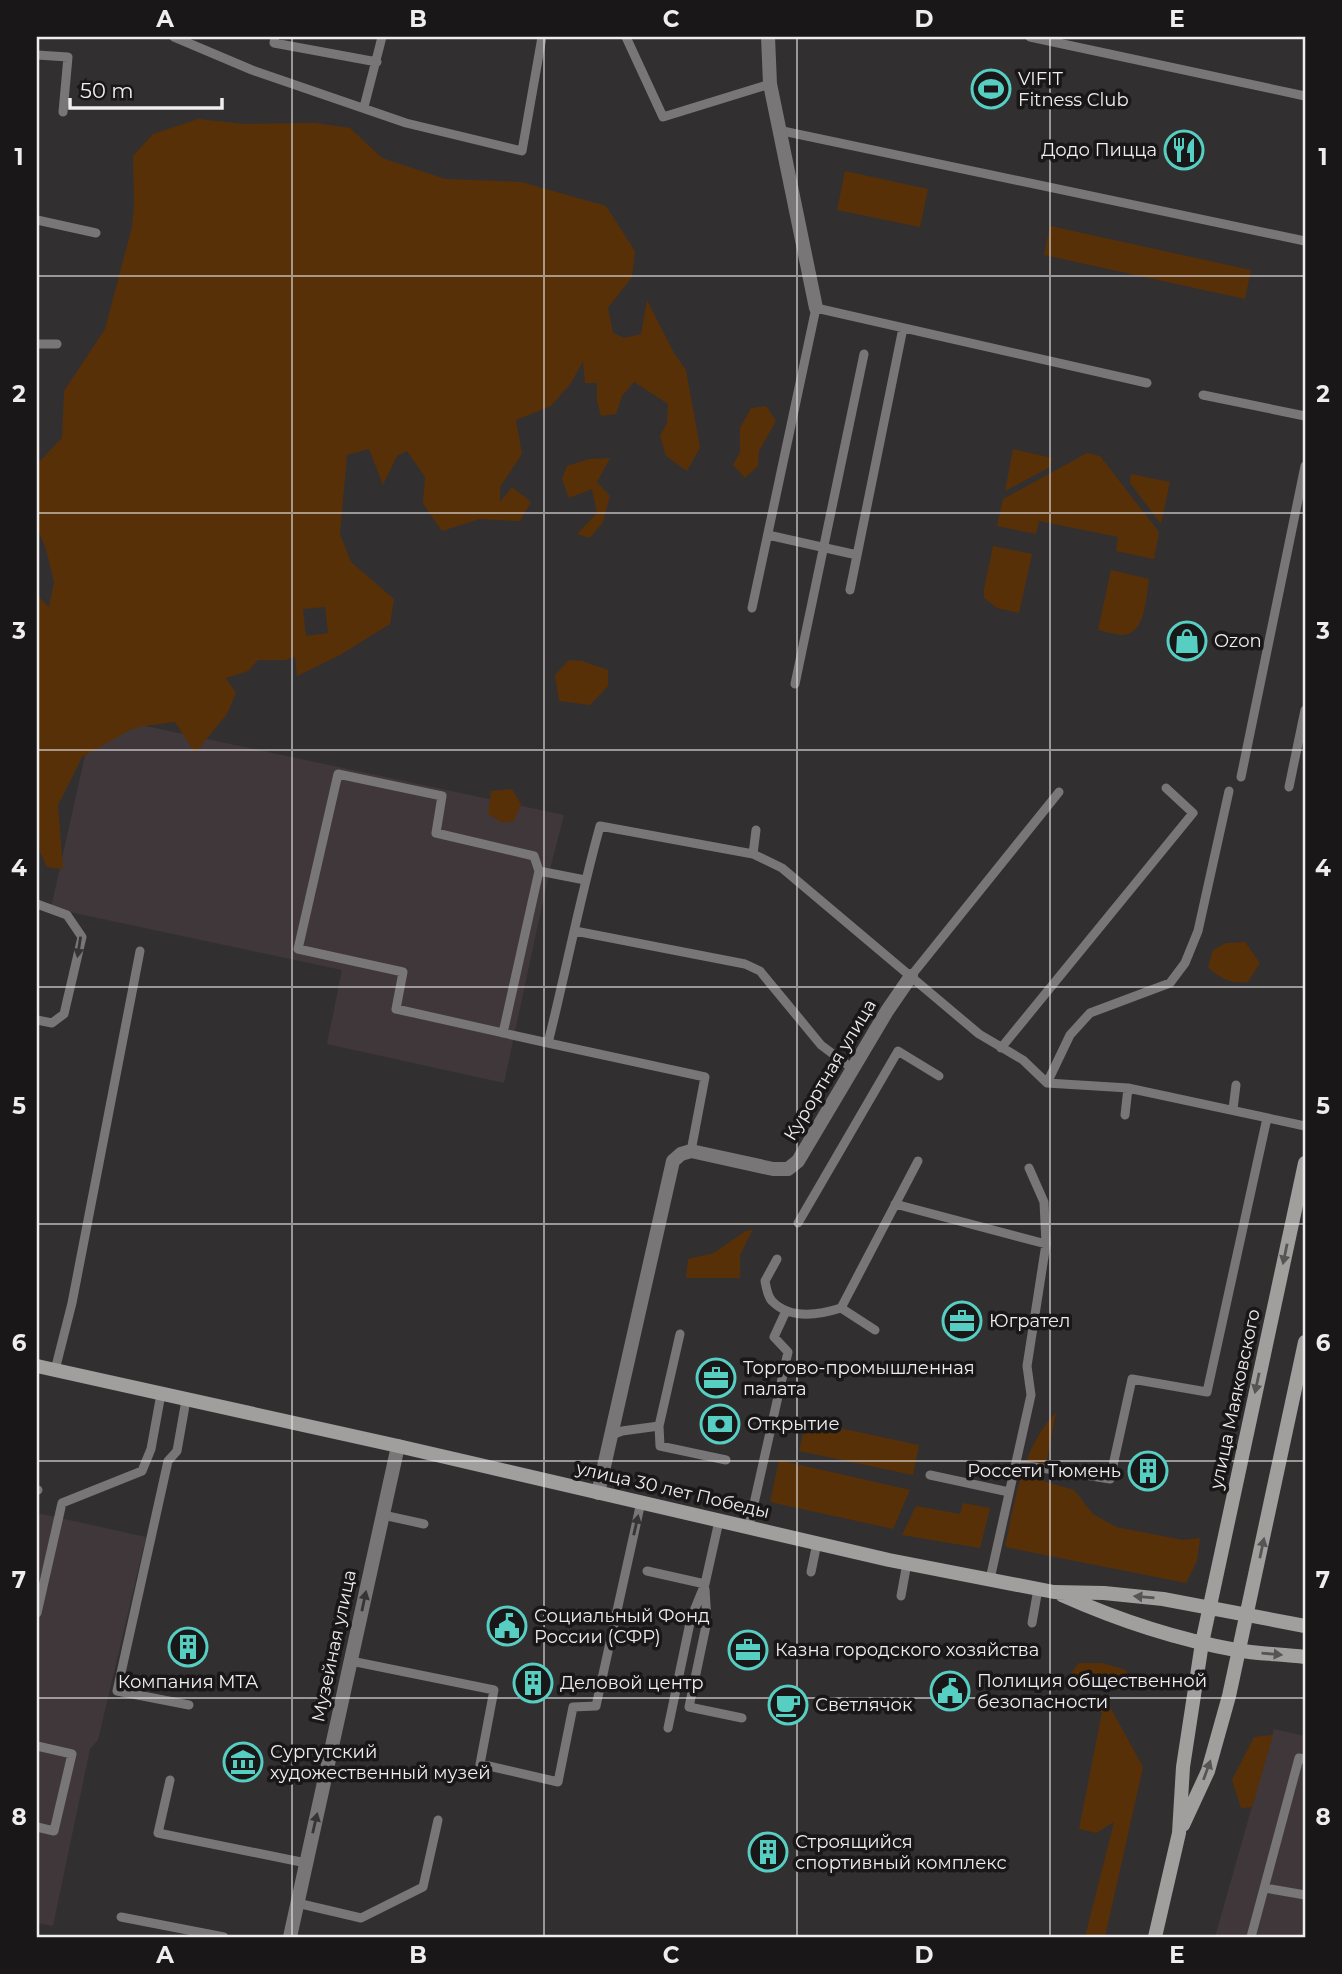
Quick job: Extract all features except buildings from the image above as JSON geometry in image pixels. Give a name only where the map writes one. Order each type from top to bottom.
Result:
[{"type":"main road","name":"улица Маяковского","points":[[1155,1937],[1179,1833],[1183,1767],[1202,1643],[1305,1163]]},
{"type":"main road","name":"улица Маяковского","points":[[1179,1833],[1208,1771],[1239,1651],[1305,1342]]},
{"type":"main road","name":"улица 30 лет Победы","points":[[37,1366],[906,1563],[1054,1592],[1152,1598],[1305,1626]]},
{"type":"main road","points":[[1054,1592],[1101,1613],[1202,1643],[1239,1651],[1305,1657]]},
{"type":"street","points":[[768,37],[770,84],[778,130],[816,308]]},
{"type":"street","name":"Курортная улица","points":[[691,1152],[772,1169],[788,1169],[798,1161],[887,1011],[911,976]]},
{"type":"street","points":[[598,1493],[668,1174],[673,1161],[681,1154],[691,1152]]},
{"type":"street","name":"Музейная улица","points":[[290,1937],[398,1446]]},
{"type":"lane","points":[[174,37],[252,70],[406,123],[522,151],[542,37]]},
{"type":"lane","points":[[275,37],[274,43],[377,62]]},
{"type":"lane","points":[[364,107],[382,37]]},
{"type":"lane","points":[[626,37],[663,117],[770,84]]},
{"type":"lane","points":[[1030,37],[1305,96]]},
{"type":"lane","points":[[37,55],[68,57],[63,112]]},
{"type":"lane","points":[[778,130],[1305,241]]},
{"type":"lane","points":[[37,220],[96,233]]},
{"type":"lane","points":[[752,608],[816,308],[1147,383]]},
{"type":"lane","points":[[850,590],[903,328]]},
{"type":"lane","points":[[37,344],[57,344]]},
{"type":"lane","points":[[795,684],[864,354]]},
{"type":"lane","points":[[1203,396],[1305,416]]},
{"type":"lane","points":[[1241,777],[1305,466]]},
{"type":"lane","points":[[768,535],[857,555]]},
{"type":"lane","points":[[1289,787],[1305,710]]},
{"type":"lane","points":[[503,1033],[539,871],[534,856],[436,833],[442,796],[338,774],[298,949],[403,972],[396,1009],[503,1033],[548,1043],[705,1077],[691,1152]]},
{"type":"lane","points":[[1001,1048],[1193,813],[1166,788]]},
{"type":"lane","points":[[1047,1083],[1070,1035],[1090,1013],[1170,983],[1185,963],[1198,931],[1229,791]]},
{"type":"lane","name":"Курортная улица","points":[[911,976],[1059,792]]},
{"type":"lane","points":[[548,1043],[600,826],[753,854],[782,868],[979,1034],[1023,1060],[1047,1083],[1128,1088],[1305,1126]]},
{"type":"lane","points":[[753,854],[756,830]]},
{"type":"lane","points":[[539,871],[585,880]]},
{"type":"lane","points":[[37,904],[67,915],[82,937],[64,1014],[52,1023],[37,1020]]},
{"type":"lane","points":[[575,931],[745,964],[760,971],[821,1045],[853,1069]]},
{"type":"lane","points":[[55,1370],[72,1303],[140,951]]},
{"type":"lane","points":[[798,1223],[898,1051],[939,1076]]},
{"type":"lane","points":[[1233,1110],[1236,1086]]},
{"type":"lane","points":[[1125,1115],[1128,1088]]},
{"type":"lane","points":[[1016,1464],[1110,1479],[1132,1379],[1207,1392],[1267,1118]]},
{"type":"lane","points":[[777,1259],[765,1281],[770,1300],[786,1311],[818,1315],[841,1308],[918,1161]]},
{"type":"lane","points":[[990,1580],[1031,1395],[1027,1366],[1046,1244],[1044,1202],[1029,1168]]},
{"type":"lane","points":[[895,1204],[1046,1244]]},
{"type":"lane","points":[[841,1308],[875,1330]]},
{"type":"lane","points":[[749,1526],[788,1352],[774,1338],[786,1311]]},
{"type":"lane","points":[[680,1334],[659,1426],[660,1446],[726,1460]]},
{"type":"lane","points":[[37,1614],[41,1581],[62,1503],[142,1471],[152,1449],[161,1394]]},
{"type":"lane","points":[[186,1400],[177,1451],[168,1461],[117,1691],[189,1705]]},
{"type":"lane","points":[[612,1436],[622,1431],[659,1426]]},
{"type":"lane","points":[[930,1475],[1009,1492]]},
{"type":"lane","points":[[351,1661],[494,1690],[480,1764],[558,1782],[573,1707],[596,1706],[641,1502]]},
{"type":"lane","points":[[383,1515],[424,1524]]},
{"type":"lane","points":[[668,1728],[691,1618],[705,1584],[719,1521]]},
{"type":"lane","points":[[811,1573],[817,1543]]},
{"type":"lane","points":[[901,1596],[906,1563]]},
{"type":"lane","points":[[648,1571],[705,1584]]},
{"type":"lane","points":[[705,1584],[707,1621],[689,1707],[742,1718]]},
{"type":"lane","points":[[1032,1623],[1038,1589]]},
{"type":"lane","points":[[37,1746],[72,1754],[54,1831],[37,1827]]},
{"type":"lane","points":[[1251,1937],[1299,1758],[1305,1759]]},
{"type":"lane","points":[[170,1780],[158,1833],[306,1863]]},
{"type":"lane","points":[[297,1903],[361,1917],[424,1887],[438,1820]]},
{"type":"lane","points":[[1265,1888],[1305,1895]]},
{"type":"lane","points":[[121,1917],[224,1937]]},
{"type":"shaded area","points":[[198,119],[244,124],[315,123],[350,128],[382,158],[445,179],[521,182],[606,206],[635,251],[632,277],[608,308],[613,333],[624,338],[641,334],[647,300],[674,353],[686,370],[700,448],[687,471],[666,456],[660,436],[667,423],[668,404],[634,382],[622,396],[616,414],[601,416],[597,401],[597,383],[585,383],[583,361],[571,383],[551,406],[516,420],[522,454],[500,487],[500,502],[512,487],[531,502],[520,521],[479,519],[442,531],[423,504],[425,477],[407,451],[397,456],[383,485],[369,449],[347,455],[340,534],[351,562],[394,599],[390,624],[340,655],[297,676],[295,657],[285,660],[258,660],[248,671],[226,678],[236,693],[227,714],[195,753],[175,722],[130,730],[82,757],[58,805],[63,869],[47,867],[40,852],[37,815],[37,591],[38,596],[49,607],[54,582],[46,549],[37,528],[37,464],[62,438],[64,391],[105,329],[132,227],[133,156],[153,134]],"holes":[[[325,607],[328,633],[306,636],[303,609]]]},
{"type":"shaded area","points":[[845,171],[928,189],[920,227],[837,210]]},
{"type":"shaded area","points":[[1050,226],[1251,270],[1245,299],[1044,255]]},
{"type":"shaded area","points":[[766,406],[776,421],[759,451],[758,466],[745,478],[733,465],[740,452],[740,428],[751,408]]},
{"type":"shaded area","points":[[1013,449],[1052,458],[1050,467],[1005,491]]},
{"type":"shaded area","points":[[1087,453],[1100,456],[1159,532],[1154,559],[1116,551],[1118,537],[1039,521],[1036,534],[997,526],[1003,499]]},
{"type":"shaded area","points":[[610,458],[597,482],[610,496],[603,522],[590,538],[577,534],[597,513],[592,489],[569,498],[562,479],[567,466],[589,459]]},
{"type":"shaded area","points":[[1131,474],[1170,482],[1161,524],[1130,483]]},
{"type":"shaded area","points":[[993,546],[1032,554],[1019,613],[997,608],[984,598]]},
{"type":"shaded area","points":[[1111,570],[1149,579],[1143,614],[1136,629],[1129,634],[1098,630]]},
{"type":"shaded area","points":[[569,660],[582,661],[608,670],[608,686],[590,705],[559,701],[555,675]]},
{"type":"shaded area","points":[[94,715],[564,815],[504,1083],[327,1044],[342,970],[51,908]]},
{"type":"shaded area","points":[[512,789],[521,804],[514,821],[503,823],[488,814],[491,791]]},
{"type":"shaded area","points":[[1245,942],[1260,963],[1248,982],[1226,980],[1208,967],[1213,950],[1226,943]]},
{"type":"shaded area","points":[[753,1229],[740,1255],[740,1278],[686,1278],[688,1259],[714,1253],[744,1232]]},
{"type":"shaded area","points":[[1056,1412],[1043,1481],[1074,1490],[1093,1514],[1116,1527],[1183,1540],[1200,1538],[1197,1561],[1186,1583],[1005,1547],[1021,1475],[1035,1442]]},
{"type":"shaded area","points":[[806,1421],[919,1445],[913,1475],[799,1451]]},
{"type":"shaded area","points":[[779,1460],[910,1490],[893,1529],[770,1502]]},
{"type":"shaded area","points":[[963,1503],[990,1508],[980,1548],[902,1535],[916,1506],[960,1514]]},
{"type":"shaded area","points":[[37,1513],[146,1537],[98,1740],[90,1749],[53,1926],[37,1923]]},
{"type":"shaded area","points":[[1079,1663],[1102,1663],[1126,1670],[1130,1680],[1119,1690],[1064,1682]]},
{"type":"shaded area","points":[[1052,1695],[1110,1707],[1143,1767],[1105,1937],[1085,1937],[1114,1822],[1096,1833],[1079,1829],[1102,1712],[1048,1700]]},
{"type":"shaded area","points":[[1274,1729],[1305,1736],[1305,1937],[1215,1937]]},
{"type":"shaded area","points":[[1273,1735],[1252,1807],[1241,1808],[1232,1780],[1254,1737]]},
{"type":"place","name":"VIFIT Fitness Club","points":[[991,89]]},
{"type":"place","name":"Додо Пицца","points":[[1184,150]]},
{"type":"place","name":"Ozon","points":[[1187,641]]},
{"type":"place","name":"Югрател","points":[[962,1321]]},
{"type":"place","name":"Торгово-промышленная палата","points":[[716,1378]]},
{"type":"place","name":"Открытие","points":[[720,1424]]},
{"type":"place","name":"Россети Тюмень","points":[[1148,1471]]},
{"type":"place","name":"Социальный Фонд России (СФР)","points":[[507,1626]]},
{"type":"place","name":"Компания MTA","points":[[188,1647]]},
{"type":"place","name":"Казна городского хозяйства","points":[[748,1650]]},
{"type":"place","name":"Деловой центр","points":[[533,1683]]},
{"type":"place","name":"Полиция общественной безопасности","points":[[950,1691]]},
{"type":"place","name":"Светлячок","points":[[788,1705]]},
{"type":"place","name":"Сургутский художественный музей","points":[[243,1762]]},
{"type":"place","name":"Строящийся спортивный комплекс","points":[[768,1852]]}]
